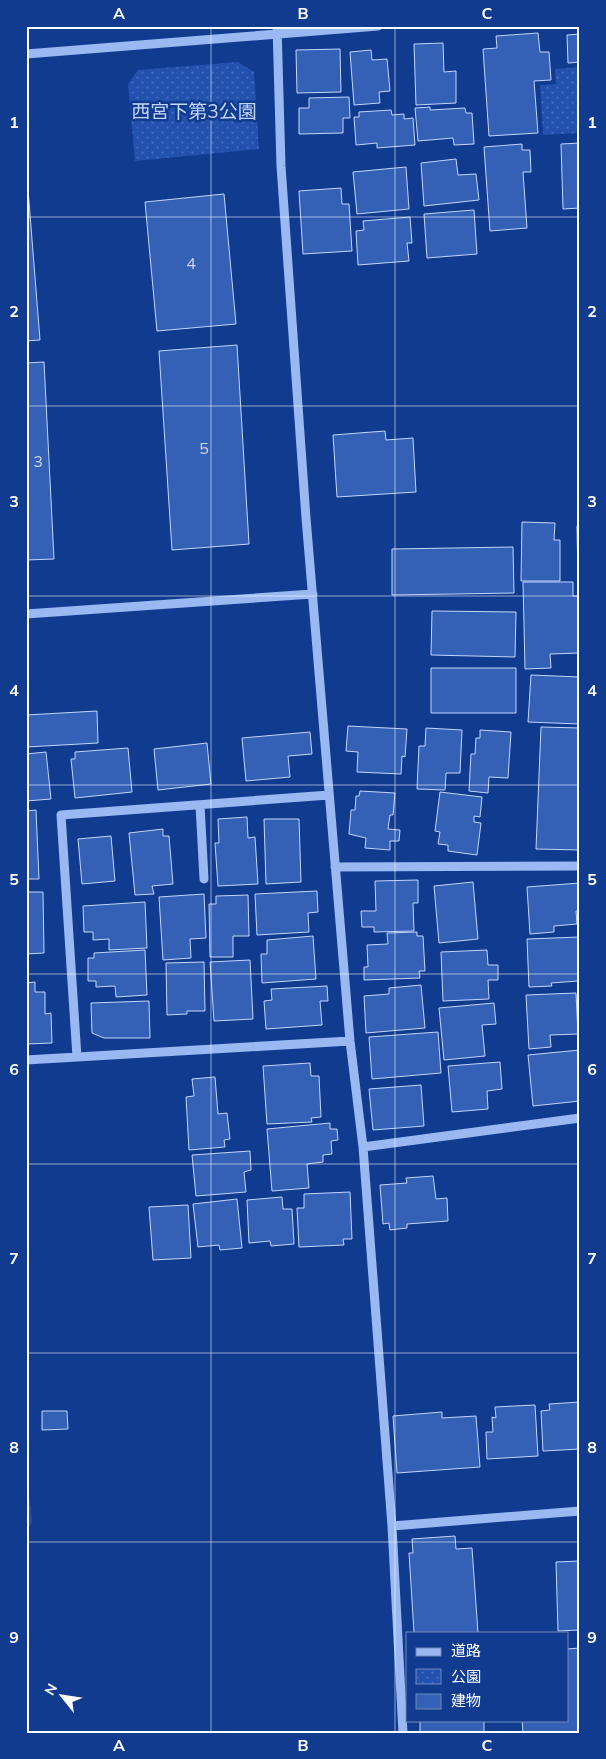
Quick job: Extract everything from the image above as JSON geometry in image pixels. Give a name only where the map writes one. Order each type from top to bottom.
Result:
[{"type":"street","points":[[26,54],[277,30],[378,26]]},
{"type":"street","points":[[277,30],[281,166],[335,868],[350,1041],[363,1147],[392,1526],[403,1733]]},
{"type":"street","points":[[26,614],[313,594]]},
{"type":"street","points":[[77,1057],[61,815],[329,795]]},
{"type":"street","points":[[200,805],[204,879]]},
{"type":"street","points":[[335,868],[580,866]]},
{"type":"street","points":[[26,1060],[350,1041]]},
{"type":"street","points":[[363,1147],[580,1118]]},
{"type":"street","points":[[392,1526],[580,1512]]},
{"type":"green space","name":"西宮下第3公園","points":[[238,62],[254,72],[259,149],[135,161],[128,84],[138,70]]},
{"type":"green space","points":[[577,67],[580,133],[543,135],[540,85],[556,84],[555,69]]},
{"type":"green space","points":[[26,1460],[32,1523],[26,1531]]},
{"type":"building","points":[[538,33],[540,52],[549,52],[551,80],[534,81],[538,133],[489,136],[483,49],[497,48],[496,36]]},
{"type":"building","points":[[580,34],[580,62],[568,63],[567,35]]},
{"type":"building","points":[[443,43],[444,72],[456,71],[456,103],[416,105],[414,44]]},
{"type":"building","points":[[340,49],[341,92],[297,93],[296,50]]},
{"type":"building","points":[[371,50],[372,60],[387,59],[390,91],[379,92],[380,103],[354,105],[350,52]]},
{"type":"building","points":[[349,97],[350,118],[343,118],[343,133],[299,134],[299,108],[309,108],[309,98]]},
{"type":"building","points":[[430,107],[430,110],[465,108],[466,113],[472,113],[474,144],[454,145],[453,138],[418,141],[415,108]]},
{"type":"building","points":[[391,110],[392,115],[404,114],[404,119],[413,118],[415,145],[377,148],[377,143],[356,145],[354,117],[359,117],[359,112]]},
{"type":"building","points":[[580,143],[580,208],[563,209],[561,144]]},
{"type":"building","points":[[522,144],[522,150],[530,150],[531,172],[523,172],[527,228],[490,231],[484,147]]},
{"type":"building","points":[[456,159],[458,175],[476,174],[479,200],[424,206],[421,163]]},
{"type":"building","points":[[26,164],[40,340],[26,341]]},
{"type":"building","points":[[406,167],[409,209],[357,214],[353,172]]},
{"type":"building","points":[[341,188],[342,204],[349,204],[352,251],[303,254],[299,191]]},
{"type":"building","points":[[224,194],[236,324],[157,331],[145,202]]},
{"type":"building","points":[[474,210],[477,254],[427,258],[424,214]]},
{"type":"building","points":[[410,217],[412,243],[407,243],[409,261],[358,265],[356,231],[364,230],[363,221]]},
{"type":"building","points":[[237,345],[249,544],[172,550],[159,351]]},
{"type":"building","points":[[44,362],[54,559],[26,560],[26,363]]},
{"type":"building","points":[[385,431],[386,440],[413,438],[416,492],[337,497],[333,435]]},
{"type":"building","points":[[522,522],[555,523],[554,540],[560,540],[560,581],[521,581]]},
{"type":"building","points":[[577,526],[580,526],[580,582],[578,582]]},
{"type":"building","points":[[513,547],[514,593],[392,595],[392,549]]},
{"type":"building","points":[[523,582],[573,582],[573,596],[580,596],[580,653],[550,654],[551,668],[525,669]]},
{"type":"building","points":[[432,611],[516,612],[515,657],[431,655]]},
{"type":"building","points":[[431,668],[516,668],[516,713],[431,713]]},
{"type":"building","points":[[531,675],[580,677],[580,724],[528,722]]},
{"type":"building","points":[[97,711],[98,743],[26,747],[26,715]]},
{"type":"building","points":[[348,726],[407,729],[405,757],[402,756],[401,774],[357,772],[358,752],[346,751]]},
{"type":"building","points":[[541,727],[580,728],[580,850],[536,849]]},
{"type":"building","points":[[426,728],[462,730],[460,773],[446,773],[445,790],[417,789],[419,746],[425,746]]},
{"type":"building","points":[[480,730],[511,732],[508,778],[489,777],[488,793],[469,791],[471,754],[475,754],[476,738],[480,738]]},
{"type":"building","points":[[310,732],[312,754],[288,756],[290,777],[246,781],[242,738]]},
{"type":"building","points":[[207,743],[211,784],[158,790],[154,749]]},
{"type":"building","points":[[128,748],[132,792],[75,798],[71,759],[75,759],[75,752]]},
{"type":"building","points":[[46,752],[51,799],[26,801],[26,754]]},
{"type":"building","points":[[360,791],[395,793],[393,815],[390,815],[388,829],[400,830],[399,841],[390,841],[390,850],[365,848],[366,838],[349,834],[351,810],[355,810],[356,796],[359,796]]},
{"type":"building","points":[[440,792],[482,797],[480,817],[474,816],[474,822],[481,823],[477,855],[448,851],[448,845],[438,844],[440,832],[435,831]]},
{"type":"building","points":[[36,810],[39,879],[26,879],[26,811]]},
{"type":"building","points":[[247,817],[248,838],[255,837],[258,884],[218,886],[215,843],[219,843],[218,819]]},
{"type":"building","points":[[264,819],[299,819],[301,882],[266,884]]},
{"type":"building","points":[[163,829],[163,836],[169,836],[173,884],[152,886],[154,894],[135,895],[129,833]]},
{"type":"building","points":[[111,836],[115,881],[82,884],[78,839]]},
{"type":"building","points":[[418,880],[418,903],[413,903],[414,931],[374,932],[374,927],[362,927],[361,911],[376,911],[375,881]]},
{"type":"building","points":[[473,882],[478,939],[439,943],[434,886]]},
{"type":"building","points":[[580,883],[580,911],[576,911],[577,924],[554,926],[554,932],[530,934],[527,887]]},
{"type":"building","points":[[317,891],[318,912],[308,913],[309,932],[257,935],[255,894]]},
{"type":"building","points":[[26,892],[43,892],[44,953],[26,954]]},
{"type":"building","points":[[204,894],[206,938],[190,939],[191,958],[163,960],[159,897]]},
{"type":"building","points":[[248,895],[249,936],[233,936],[233,957],[210,957],[209,904],[216,904],[216,896]]},
{"type":"building","points":[[145,902],[147,948],[109,950],[109,939],[93,940],[93,932],[84,932],[83,906]]},
{"type":"building","points":[[417,932],[417,936],[423,936],[425,971],[419,971],[420,978],[364,980],[364,967],[368,967],[367,945],[388,944],[387,933]]},
{"type":"building","points":[[313,936],[316,979],[262,983],[261,954],[267,954],[267,940]]},
{"type":"building","points":[[580,937],[578,981],[551,983],[552,986],[529,987],[527,939]]},
{"type":"building","points":[[145,950],[147,995],[116,997],[115,986],[96,987],[96,981],[88,981],[88,958],[94,958],[94,953]]},
{"type":"building","points":[[487,950],[488,965],[498,965],[498,980],[488,980],[489,999],[443,1001],[441,952]]},
{"type":"building","points":[[250,960],[253,1019],[214,1021],[210,962]]},
{"type":"building","points":[[204,962],[205,1011],[187,1011],[187,1014],[167,1015],[166,963]]},
{"type":"building","points":[[35,982],[35,992],[45,992],[45,1014],[51,1013],[52,1043],[26,1044],[26,983]]},
{"type":"building","points":[[421,985],[425,1028],[366,1033],[364,996],[389,994],[389,988]]},
{"type":"building","points":[[327,986],[328,1001],[320,1001],[322,1025],[266,1029],[264,1001],[272,1000],[271,989]]},
{"type":"building","points":[[576,993],[578,1034],[550,1035],[551,1047],[529,1049],[526,995]]},
{"type":"building","points":[[149,1001],[150,1038],[104,1038],[92,1033],[91,1003]]},
{"type":"building","points":[[494,1003],[496,1024],[482,1025],[485,1056],[444,1060],[439,1008]]},
{"type":"building","points":[[438,1032],[441,1073],[372,1079],[369,1037]]},
{"type":"building","points":[[580,1050],[580,1101],[533,1106],[528,1055]]},
{"type":"building","points":[[500,1062],[502,1089],[487,1091],[488,1109],[452,1112],[448,1066]]},
{"type":"building","points":[[310,1063],[311,1076],[319,1076],[321,1117],[311,1118],[312,1122],[267,1124],[263,1066]]},
{"type":"building","points":[[215,1077],[218,1114],[227,1113],[230,1139],[224,1140],[225,1147],[189,1150],[186,1097],[194,1096],[192,1079]]},
{"type":"building","points":[[421,1085],[424,1126],[373,1130],[369,1089]]},
{"type":"building","points":[[330,1123],[330,1129],[337,1129],[338,1140],[331,1141],[332,1154],[323,1155],[323,1162],[307,1164],[309,1188],[272,1191],[267,1129]]},
{"type":"building","points":[[250,1151],[251,1170],[244,1172],[246,1192],[196,1196],[192,1155]]},
{"type":"building","points":[[433,1176],[436,1199],[447,1198],[448,1221],[407,1224],[407,1228],[390,1230],[389,1223],[383,1224],[380,1185],[407,1183],[406,1178]]},
{"type":"building","points":[[350,1192],[352,1239],[343,1239],[344,1245],[299,1247],[297,1208],[304,1208],[304,1194]]},
{"type":"building","points":[[282,1197],[283,1209],[292,1209],[294,1244],[271,1246],[270,1241],[249,1243],[247,1200]]},
{"type":"building","points":[[237,1199],[242,1248],[220,1250],[219,1245],[198,1247],[193,1204]]},
{"type":"building","points":[[188,1205],[191,1258],[153,1260],[149,1207]]},
{"type":"building","points":[[580,1402],[580,1449],[543,1451],[541,1411],[550,1410],[549,1404]]},
{"type":"building","points":[[535,1405],[538,1456],[487,1459],[486,1432],[493,1432],[492,1417],[496,1418],[495,1407]]},
{"type":"building","points":[[42,1411],[67,1411],[68,1429],[42,1430]]},
{"type":"building","points":[[442,1412],[442,1418],[476,1416],[480,1467],[397,1473],[393,1416]]},
{"type":"building","points":[[455,1536],[456,1549],[472,1548],[478,1632],[414,1632],[409,1553],[413,1553],[412,1539]]},
{"type":"building","points":[[580,1561],[580,1630],[558,1631],[556,1562]]},
{"type":"building","points":[[580,1648],[580,1733],[523,1733],[522,1722],[568,1722],[568,1649]]},
{"type":"building","points":[[420,1722],[484,1722],[484,1733],[420,1733]]}]
